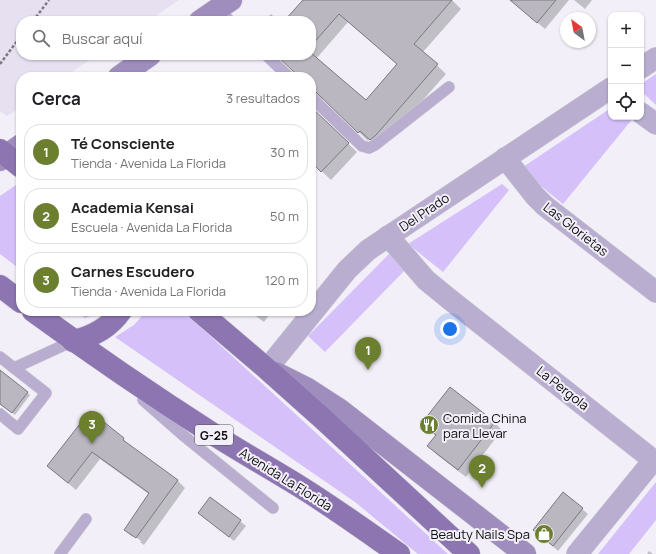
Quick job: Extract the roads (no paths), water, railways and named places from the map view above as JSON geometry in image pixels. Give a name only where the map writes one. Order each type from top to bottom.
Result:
[{"type":"main road","points":[[0,286],[16,298]]},
{"type":"main road","name":"Avenida La Florida","points":[[40,316],[73,341],[214,435],[300,487],[360,526],[399,554]]},
{"type":"main road","points":[[73,341],[88,337],[102,330],[116,316]]},
{"type":"main road","points":[[205,316],[323,419],[469,554]]},
{"type":"street","points":[[212,16],[226,10]]},
{"type":"street","points":[[644,66],[656,58]]},
{"type":"street","points":[[126,72],[143,60]]},
{"type":"street","name":"Del Prado","points":[[316,308],[347,270],[368,250],[608,90]]},
{"type":"street","points":[[644,115],[656,124]]},
{"type":"street","name":"Las Glorietas","points":[[505,158],[535,196],[545,206],[656,292]]},
{"type":"street","name":"La Pergola","points":[[388,236],[426,280],[648,456],[650,460],[648,467],[577,554]]},
{"type":"street","name":"Del Prado","points":[[267,369],[310,316]]},
{"type":"street","points":[[267,369],[306,388],[340,410],[525,554]]},
{"type":"lane","points":[[271,60],[285,72]]},
{"type":"lane","points":[[316,102],[362,146],[369,148],[375,145],[449,87]]},
{"type":"lane","points":[[14,368],[73,341],[157,411],[184,436],[273,508]]},
{"type":"lane","points":[[0,357],[46,393],[18,429],[0,414]]},
{"type":"lane","points":[[60,554],[86,519]]},
{"type":"place","name":"Té Consciente","points":[[368,370]]},
{"type":"place","name":"Comida China para Llevar","points":[[429,425]]},
{"type":"place","name":"Carnes Escudero","points":[[92,444]]},
{"type":"place","name":"Academia Kensai","points":[[482,488]]},
{"type":"place","name":"Beauty Nails Spa","points":[[544,534]]}]
